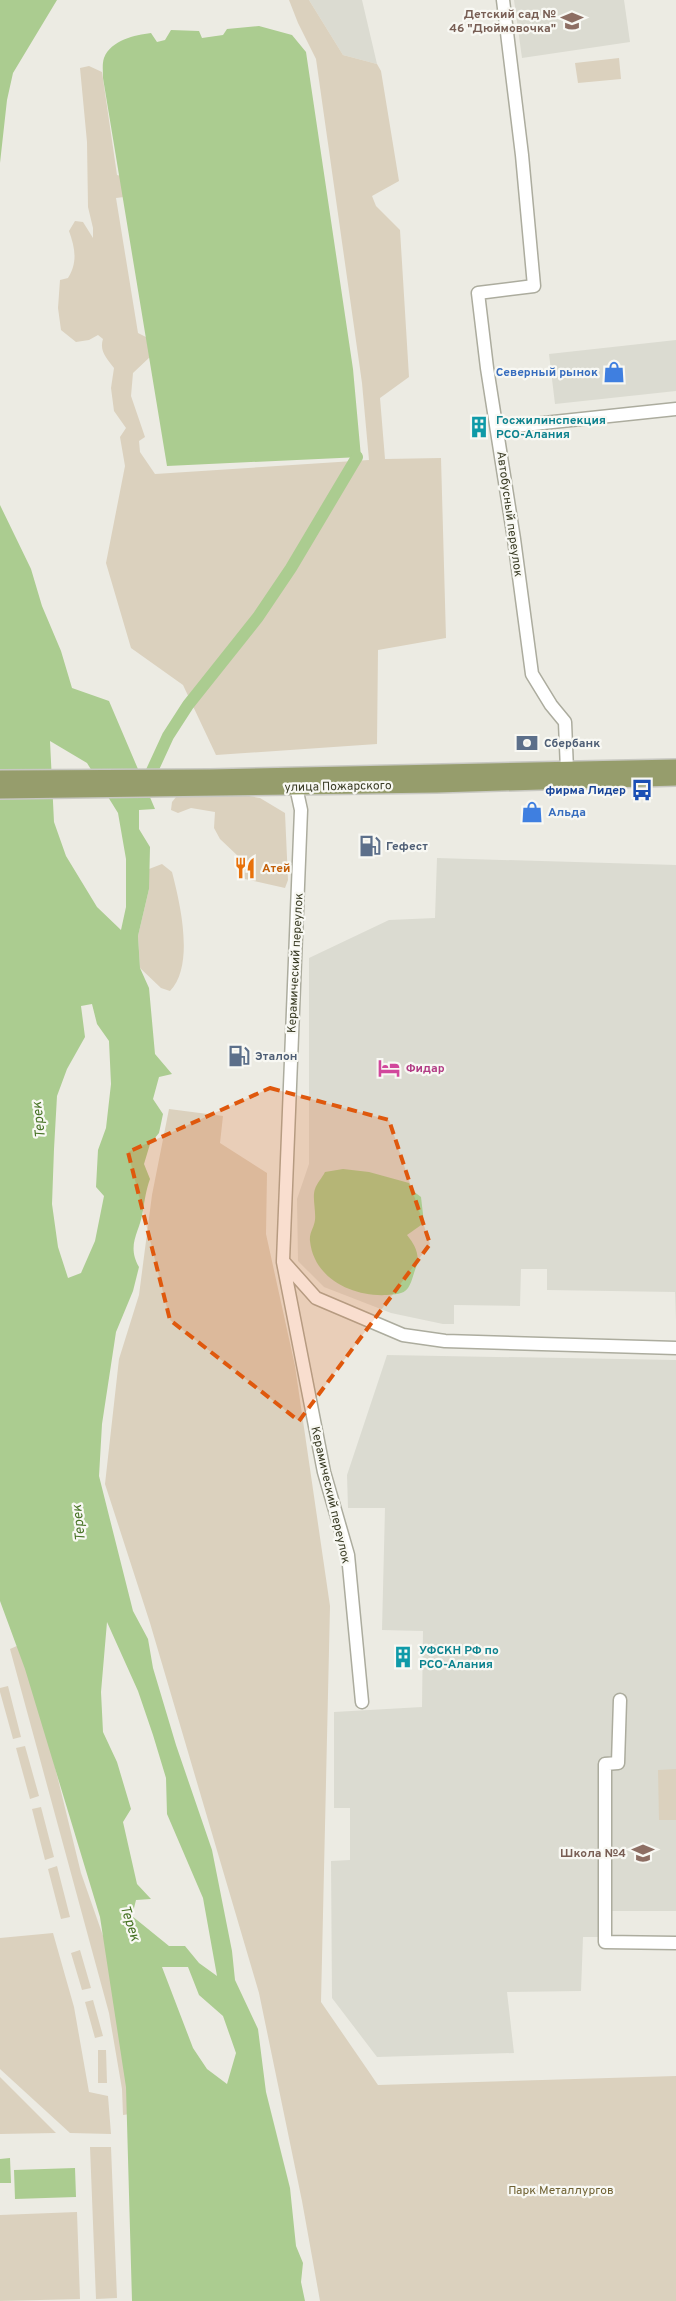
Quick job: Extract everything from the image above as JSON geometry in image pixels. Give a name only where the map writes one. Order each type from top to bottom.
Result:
[{"type":"main road","name":"улица Пожарского","points":[[0,791],[211,782],[676,767]]},
{"type":"main road","name":"улица Пожарского","points":[[0,778],[211,782],[296,787],[676,778]]},
{"type":"street","name":"Автобусный переулок","points":[[503,0],[522,155],[534,286],[478,293],[487,368],[532,674],[565,722],[567,770]]},
{"type":"street","points":[[497,428],[676,410]]},
{"type":"street","name":"Керамический переулок","points":[[296,787],[302,810],[283,1260],[324,1472],[348,1556],[362,1702]]},
{"type":"street","points":[[283,1260],[316,1298],[403,1335],[445,1341],[676,1348]]},
{"type":"street","points":[[620,1700],[618,1763],[605,1764],[605,1942],[676,1943]]},
{"type":"highlighted area","points":[[270,1088],[389,1120],[430,1244],[299,1421],[170,1320],[128,1152]]},
{"type":"shaded area","points":[[309,0],[362,0],[377,64],[343,55]]},
{"type":"shaded area","name":"Детский сад № 46 \"Дюймовочка\"","points":[[514,0],[624,0],[630,42],[522,58]]},
{"type":"shaded area","name":"Северный рынок","points":[[676,340],[676,391],[555,404],[549,354]]},
{"type":"shaded area","points":[[437,858],[676,865],[676,1320],[675,1292],[547,1290],[547,1269],[521,1269],[520,1306],[454,1305],[454,1324],[443,1324],[391,1313],[324,1287],[298,1261],[297,1199],[309,1164],[309,958],[389,920],[435,918]]},
{"type":"shaded area","points":[[387,1355],[676,1360],[676,1911],[608,1911],[602,1799],[598,1937],[583,1937],[581,1991],[507,1992],[514,2053],[377,2057],[332,1998],[331,1861],[350,1860],[350,1808],[334,1808],[334,1712],[422,1707],[423,1631],[382,1630],[385,1508],[348,1508],[347,1475]]},
{"type":"green space","points":[[289,0],[309,0],[343,55],[377,64],[381,71],[399,181],[372,196],[376,206],[400,230],[409,377],[380,398],[385,459],[441,458],[446,638],[378,650],[377,744],[216,755],[183,685],[131,648],[106,563],[125,466],[120,437],[126,428],[114,411],[111,388],[114,368],[103,351],[103,339],[98,335],[89,340],[76,342],[61,330],[58,308],[60,280],[68,278],[74,261],[73,243],[69,231],[75,221],[83,222],[93,238],[93,228],[88,207],[87,142],[80,68],[89,66],[102,72],[117,175],[125,177],[124,197],[116,198],[138,333],[150,339],[151,356],[133,373],[131,396],[145,437],[139,441],[140,452],[155,474],[369,460],[362,383],[316,59]]},
{"type":"green space","points":[[619,58],[621,79],[578,83],[575,63]]},
{"type":"green space","points":[[243,795],[260,798],[285,813],[288,880],[285,888],[245,879],[239,857],[220,839],[214,828],[215,812],[191,808],[178,813],[171,810],[172,802],[176,797]]},
{"type":"green space","points":[[162,864],[172,872],[179,900],[183,933],[184,950],[182,966],[178,980],[170,991],[161,988],[140,968],[138,936],[149,889],[149,869]]},
{"type":"green space","name":"Парк Металлургов","points":[[169,1109],[223,1116],[220,1143],[267,1173],[266,1234],[295,1366],[330,1606],[321,2002],[378,2085],[676,2076],[676,2301],[320,2301],[302,2201],[259,1993],[150,1623],[105,1484],[119,1359],[139,1295],[152,1195]]},
{"type":"green space","points":[[19,1645],[27,1653],[81,1873],[109,1953],[137,2113],[123,2115],[122,2089],[109,2013],[10,1649]]},
{"type":"green space","points":[[8,1686],[21,1737],[13,1739],[0,1692],[0,1688]]},
{"type":"green space","points":[[25,1746],[39,1796],[30,1799],[16,1748]]},
{"type":"green space","points":[[676,1769],[676,1820],[659,1820],[658,1770]]},
{"type":"green space","points":[[41,1807],[54,1857],[45,1860],[32,1809]]},
{"type":"green space","points":[[57,1866],[70,1917],[61,1919],[48,1869]]},
{"type":"green space","points":[[53,1933],[74,2007],[89,2092],[108,2096],[111,2134],[70,2133],[0,2069],[0,1938]]},
{"type":"green space","points":[[80,1950],[91,1988],[82,1990],[71,1953]]},
{"type":"green space","points":[[93,2000],[103,2036],[95,2038],[85,2002]]},
{"type":"green space","points":[[98,2050],[106,2050],[107,2083],[98,2083]]},
{"type":"green space","points":[[0,2077],[56,2133],[0,2134]]},
{"type":"green space","points":[[90,2147],[111,2147],[117,2298],[96,2299]]},
{"type":"green space","points":[[77,2212],[80,2299],[0,2301],[0,2215]]},
{"type":"water","points":[[0,0],[57,0],[13,73],[7,100],[0,163]]},
{"type":"water","points":[[259,26],[292,35],[306,52],[353,369],[361,457],[167,466],[103,78],[103,60],[112,47],[138,35],[151,33],[157,42],[165,40],[171,30],[199,31],[202,38],[223,35],[227,29]]},
{"type":"water","name":"Терек","points":[[0,505],[31,569],[42,606],[61,651],[72,688],[109,701],[155,809],[139,810],[139,829],[150,847],[149,889],[138,936],[140,968],[149,988],[155,1054],[172,1074],[159,1077],[153,1099],[163,1114],[159,1133],[150,1144],[144,1164],[150,1179],[134,1245],[135,1259],[139,1267],[133,1291],[116,1332],[102,1424],[99,1476],[133,1611],[148,1639],[153,1668],[176,1745],[212,1850],[232,1951],[235,1980],[258,2029],[266,2092],[290,2188],[296,2246],[303,2263],[301,2282],[305,2301],[132,2301],[126,2087],[100,1917],[25,1669],[0,1601]],"holes":[[[50,741],[87,763],[118,813],[126,859],[126,907],[121,930],[97,907],[66,856],[54,822]],[[92,1004],[97,1024],[109,1041],[111,1084],[106,1128],[98,1150],[96,1187],[104,1196],[95,1241],[81,1273],[68,1278],[58,1247],[52,1204],[54,1149],[57,1096],[67,1069],[85,1037],[81,1006]],[[107,1622],[138,1691],[153,1735],[166,1778],[167,1814],[203,1898],[217,1976],[199,1963],[185,1946],[169,1946],[132,1916],[136,1900],[151,1899],[137,1884],[123,1822],[131,1809],[117,1762],[103,1732],[101,1692]],[[162,1967],[188,1967],[199,1995],[223,2016],[236,2053],[227,2084],[207,2069],[193,2048]]]},
{"type":"water","points":[[343,1169],[369,1172],[409,1183],[413,1191],[421,1197],[424,1223],[407,1235],[417,1252],[418,1261],[410,1284],[404,1292],[374,1295],[349,1289],[327,1275],[319,1266],[313,1254],[310,1238],[315,1220],[315,1189],[325,1172]]},
{"type":"water","points":[[10,2158],[11,2183],[0,2183],[0,2159]]},
{"type":"water","points":[[75,2168],[76,2197],[15,2199],[14,2170]]},
{"type":"waterway","points":[[145,786],[168,736],[188,705],[258,617],[291,568],[357,457]]},
{"type":"place","name":"Детский сад № 46 \"Дюймовочка\"","points":[[572,21]]},
{"type":"place","name":"Северный рынок","points":[[614,372]]},
{"type":"place","name":"Госжилинспекция РСО-Алания","points":[[479,427]]},
{"type":"place","name":"Сбербанк","points":[[527,743]]},
{"type":"place","name":"фирма Лидер","points":[[642,790]]},
{"type":"place","name":"Альда","points":[[532,812]]},
{"type":"place","name":"Гефест","points":[[370,846]]},
{"type":"place","name":"Атей","points":[[245,868]]},
{"type":"place","name":"Эталон","points":[[239,1056]]},
{"type":"place","name":"Фидар","points":[[389,1068]]},
{"type":"place","name":"УФСКН РФ по РСО-Алания","points":[[403,1657]]},
{"type":"place","name":"Школа №4","points":[[643,1853]]}]
